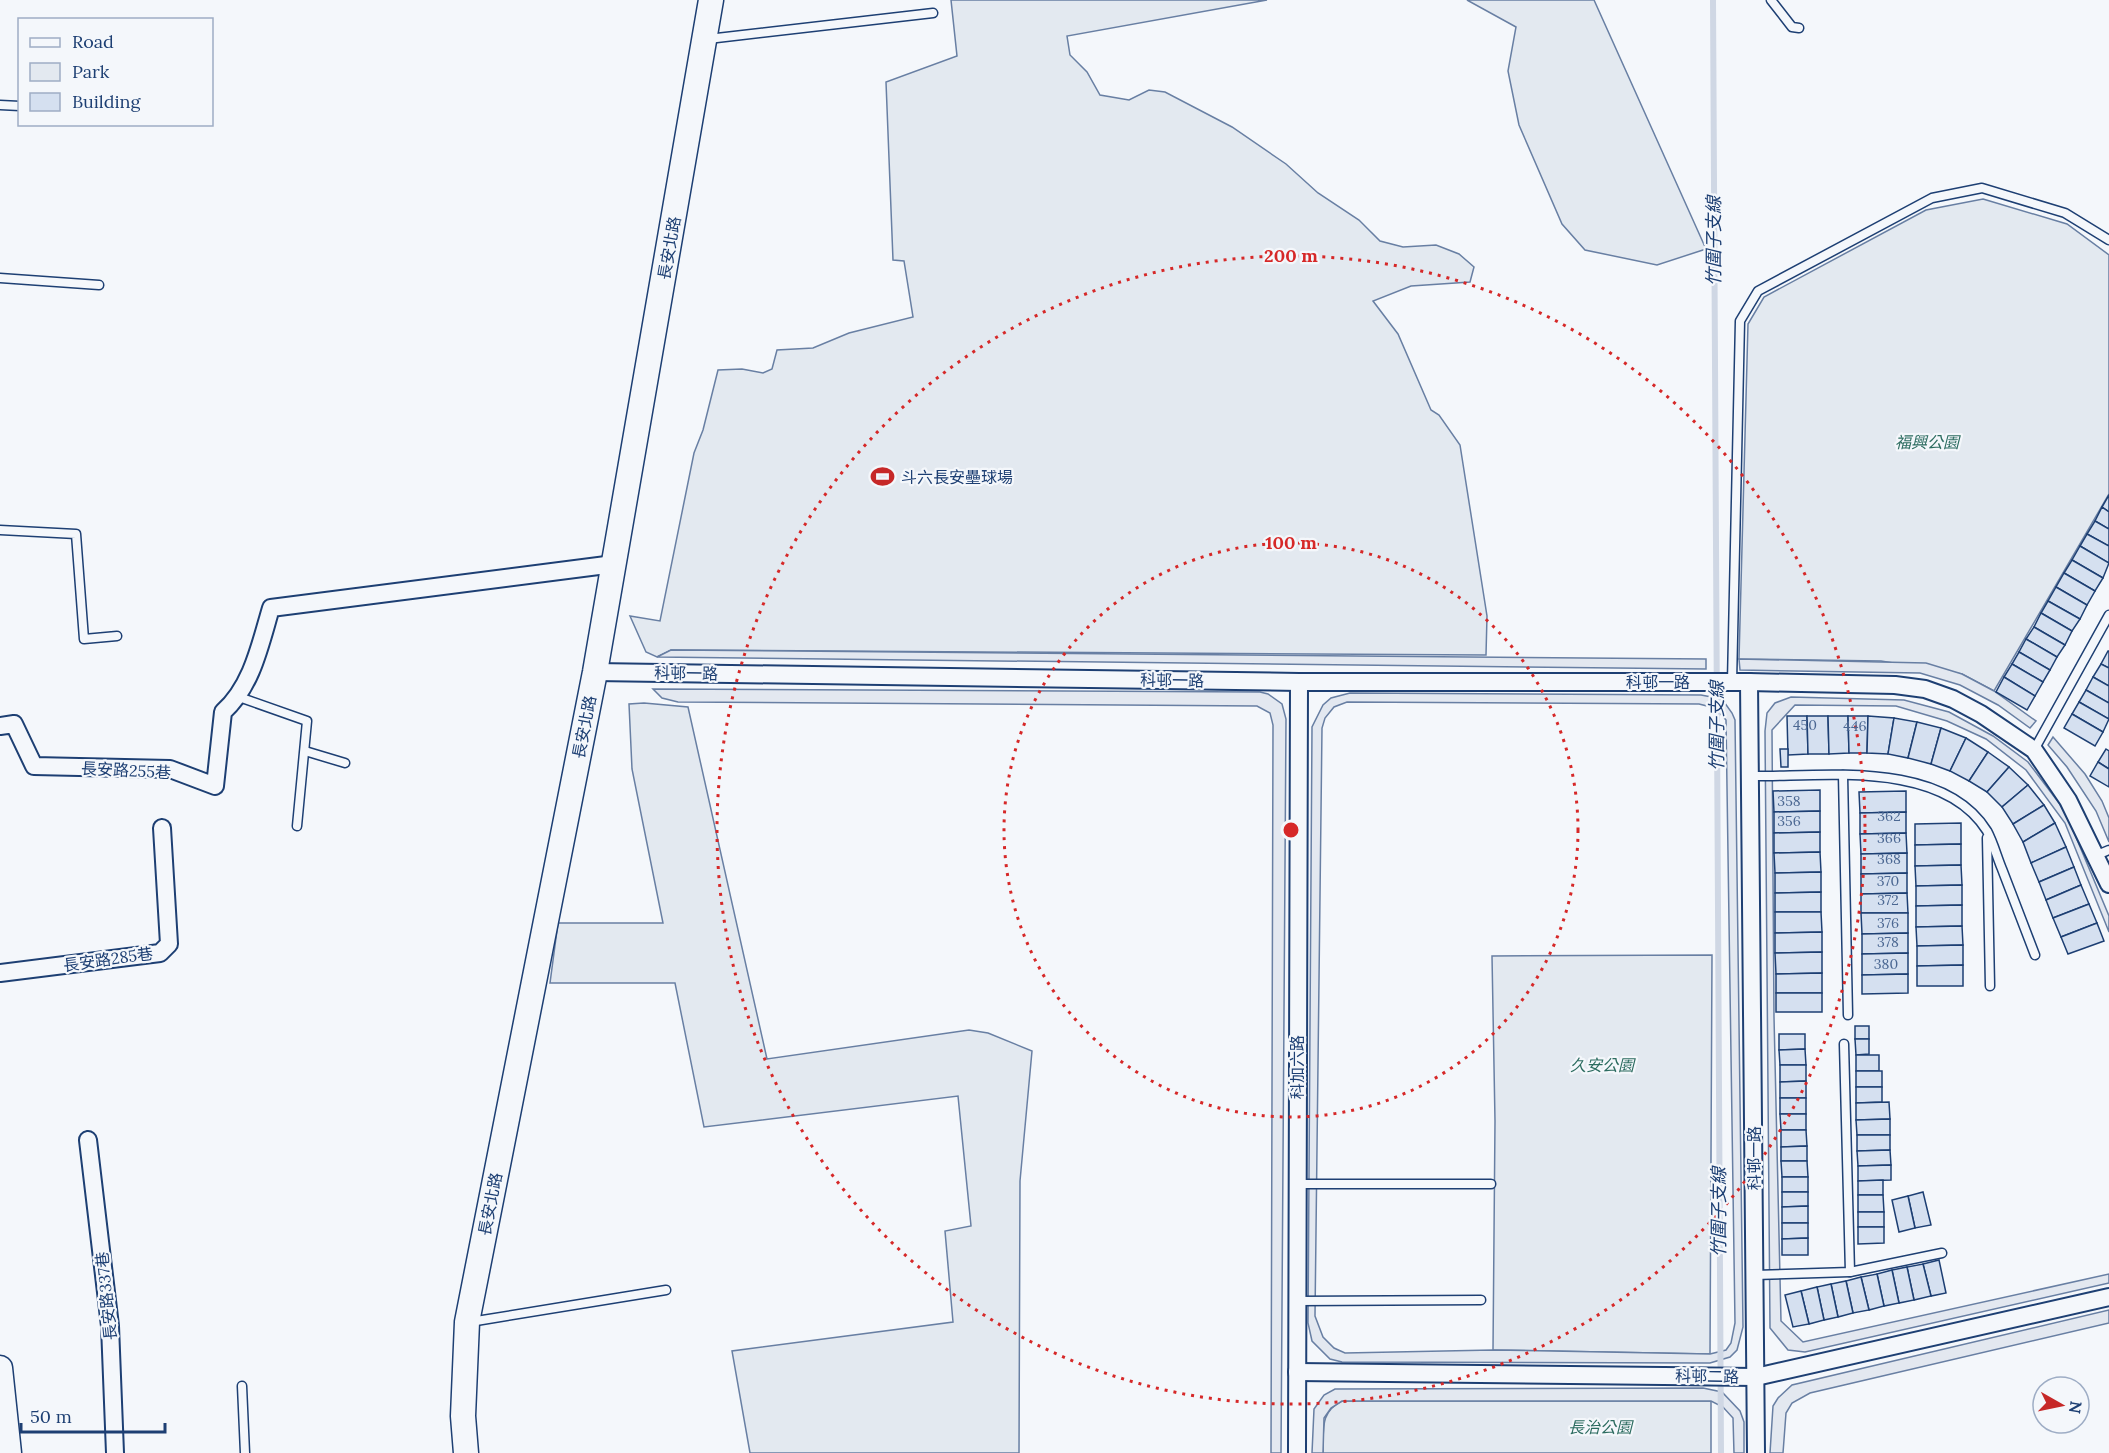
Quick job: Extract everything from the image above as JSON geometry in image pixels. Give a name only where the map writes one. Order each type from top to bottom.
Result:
[{"type":"street","name":"長安北路","points":[[466,1453],[463,1416],[467,1322],[595,672],[711,0]]},
{"type":"street","points":[[239,697],[256,657],[271,608],[614,564]]},
{"type":"street","name":"科邨一路","points":[[595,672],[1299,682],[1749,682],[1895,685],[1925,690],[1953,699],[1981,714],[2034,750],[2103,852],[2109,884]]},
{"type":"street","name":"科加六路","points":[[1297,1453],[1299,682]]},
{"type":"street","name":"科邨一路","points":[[1749,682],[1756,1453]]},
{"type":"street","name":"長安路255巷","points":[[0,726],[14,724],[34,766],[170,769],[215,786],[223,712],[239,697]]},
{"type":"street","name":"長安路285巷","points":[[0,974],[160,953],[169,944],[162,828]]},
{"type":"street","name":"長安路337巷","points":[[88,1140],[110,1326],[115,1453]]},
{"type":"street","name":"科邨二路","points":[[1297,1372],[1756,1377],[2109,1297]]},
{"type":"street","points":[[0,1368],[9,1453]]},
{"type":"lane","points":[[1771,0],[1792,27],[1799,28]]},
{"type":"lane","points":[[705,39],[933,13]]},
{"type":"lane","points":[[0,105],[18,106]]},
{"type":"lane","points":[[1732,682],[1740,321],[1758,291],[1932,198],[1982,188],[2064,213],[2109,240]]},
{"type":"lane","points":[[0,278],[99,285]]},
{"type":"lane","points":[[0,530],[76,534],[84,639],[117,636]]},
{"type":"lane","points":[[2034,750],[2109,615]]},
{"type":"lane","points":[[239,697],[307,721],[297,826]]},
{"type":"lane","points":[[304,751],[345,763]]},
{"type":"lane","points":[[1843,775],[1848,1015]]},
{"type":"lane","points":[[1751,776],[1843,775],[1895,779],[1939,791],[1957,800],[1987,831],[2035,955]]},
{"type":"lane","points":[[1987,831],[1990,986]]},
{"type":"lane","points":[[1844,1044],[1850,1272]]},
{"type":"lane","points":[[1297,1184],[1491,1184]]},
{"type":"lane","points":[[1755,1275],[1850,1272],[1942,1253]]},
{"type":"lane","points":[[467,1322],[666,1290]]},
{"type":"lane","points":[[1296,1301],[1481,1300]]},
{"type":"lane","points":[[242,1386],[245,1453]]},
{"type":"green space","points":[[951,0],[1267,0],[1067,36],[1070,55],[1087,72],[1100,95],[1129,100],[1149,90],[1165,92],[1232,127],[1286,164],[1318,193],[1359,220],[1380,241],[1403,247],[1436,245],[1459,254],[1474,267],[1470,282],[1411,286],[1373,301],[1398,334],[1431,410],[1439,415],[1460,445],[1487,616],[1486,655],[671,650],[657,657],[646,652],[630,616],[660,621],[694,453],[703,430],[718,370],[742,369],[763,373],[772,369],[777,350],[813,348],[849,333],[913,317],[904,261],[893,260],[886,82],[957,56]]},
{"type":"green space","points":[[1467,0],[1594,0],[1706,249],[1657,265],[1585,250],[1562,224],[1519,125],[1508,71],[1516,27]]},
{"type":"green space","name":"福興公園","points":[[1983,199],[2067,224],[2109,255],[2109,494],[1994,691],[1962,674],[1881,661],[1739,659],[1748,324],[1764,297],[1926,210]]},
{"type":"green space","points":[[629,704],[688,707],[767,1059],[969,1030],[988,1033],[1032,1051],[1020,1181],[1019,1453],[750,1453],[732,1351],[953,1322],[945,1231],[971,1226],[958,1096],[704,1127],[675,983],[550,983],[558,923],[663,923],[632,769]]},
{"type":"green space","name":"久安公園","points":[[1712,955],[1710,1354],[1493,1350],[1495,1121],[1492,956]]},
{"type":"green space","name":"長治公園","points":[[1342,1401],[1711,1401],[1711,1453],[1323,1453],[1323,1430],[1326,1416],[1335,1405]]},
{"type":"shaded area","points":[[671,650],[1706,659],[1706,669],[657,657]]},
{"type":"shaded area","points":[[1739,659],[1926,663],[1962,674],[1994,691],[2036,721],[2030,728],[1998,705],[1960,685],[1920,673],[1740,670]]},
{"type":"shaded area","points":[[653,689],[1260,692],[1268,694],[1282,704],[1286,719],[1281,1453],[1271,1453],[1273,725],[1270,713],[1257,706],[678,702],[662,698]]},
{"type":"shaded area","points":[[1350,693],[1701,695],[1722,699],[1732,713],[1735,720],[1743,1327],[1737,1350],[1730,1357],[1710,1363],[1342,1362],[1330,1359],[1312,1341],[1308,1323],[1312,727],[1323,705],[1331,698]],"holes":[[[1347,702],[1699,704],[1715,708],[1726,720],[1735,1323],[1731,1343],[1726,1350],[1710,1354],[1493,1350],[1345,1353],[1334,1348],[1323,1337],[1315,1316],[1322,728],[1325,718],[1334,707]]]},
{"type":"shaded area","points":[[1791,697],[1904,700],[1949,712],[1993,736],[2028,762],[2065,811],[2109,916],[2109,932],[2065,823],[2026,770],[1986,739],[1947,721],[1896,706],[1795,705],[1772,730],[1774,1017],[1781,1321],[1803,1342],[2109,1274],[2109,1283],[1805,1352],[1788,1350],[1770,1328],[1765,731],[1767,713],[1775,703]]},
{"type":"shaded area","points":[[2053,737],[2085,774],[2102,801],[2109,818],[2109,842],[2096,811],[2067,767],[2048,745]]},
{"type":"shaded area","points":[[2109,1310],[2109,1323],[1810,1393],[1792,1403],[1786,1413],[1783,1453],[1770,1453],[1773,1406],[1792,1385]]},
{"type":"shaded area","points":[[1703,1388],[1722,1392],[1740,1411],[1744,1422],[1744,1453],[1734,1453],[1733,1418],[1723,1407],[1711,1401],[1342,1401],[1331,1408],[1324,1418],[1323,1453],[1312,1453],[1314,1409],[1324,1395],[1335,1389]]},
{"type":"building","points":[[2109,495],[2109,512],[2102,507]]},
{"type":"building","points":[[2102,507],[2109,512],[2109,529],[2095,521]]},
{"type":"building","points":[[2095,521],[2109,529],[2109,546],[2087,534]]},
{"type":"building","points":[[2087,534],[2109,546],[2109,563],[2080,546]]},
{"type":"building","points":[[2080,546],[2109,563],[2103,578],[2072,560]]},
{"type":"building","points":[[2072,560],[2103,578],[2095,591],[2064,573]]},
{"type":"building","points":[[2064,573],[2095,591],[2087,605],[2056,587]]},
{"type":"building","points":[[2056,587],[2087,605],[2080,619],[2048,601]]},
{"type":"building","points":[[2048,601],[2080,619],[2072,631],[2041,613]]},
{"type":"building","points":[[2041,613],[2072,631],[2065,645],[2034,627]]},
{"type":"building","points":[[2034,627],[2065,645],[2057,657],[2026,639]]},
{"type":"building","points":[[2026,639],[2057,657],[2050,670],[2019,652]]},
{"type":"building","points":[[2109,651],[2109,668],[2101,664]]},
{"type":"building","points":[[2019,652],[2050,670],[2043,682],[2012,664]]},
{"type":"building","points":[[2012,664],[2043,682],[2035,696],[2004,677]]},
{"type":"building","points":[[2101,664],[2109,668],[2109,686],[2093,677]]},
{"type":"building","points":[[2004,677],[2035,696],[2027,710],[1996,692]]},
{"type":"building","points":[[2093,677],[2109,686],[2109,703],[2086,690]]},
{"type":"building","points":[[2086,690],[2109,703],[2109,719],[2079,702]]},
{"type":"building","points":[[2079,702],[2109,719],[2103,732],[2072,714]]},
{"type":"building","points":[[2072,714],[2103,732],[2095,746],[2064,728]]},
{"type":"building","points":[[1787,716],[1807,716],[1808,754],[1788,755]]},
{"type":"building","points":[[1807,716],[1828,716],[1829,754],[1808,754]]},
{"type":"building","points":[[1828,716],[1848,716],[1849,753],[1829,754]]},
{"type":"building","points":[[1848,716],[1868,716],[1867,753],[1849,753]]},
{"type":"building","points":[[1868,716],[1894,718],[1888,754],[1867,753]]},
{"type":"building","points":[[1894,718],[1917,722],[1908,758],[1888,754]]},
{"type":"building","points":[[1917,722],[1941,728],[1931,764],[1908,758]]},
{"type":"building","points":[[1941,728],[1966,738],[1950,771],[1931,764]]},
{"type":"building","points":[[1966,738],[1988,752],[1969,781],[1950,771]]},
{"type":"building","points":[[1780,749],[1788,749],[1788,767],[1781,767]]},
{"type":"building","points":[[2106,749],[2109,751],[2109,769],[2098,762]]},
{"type":"building","points":[[1988,752],[2009,767],[1987,792],[1969,781]]},
{"type":"building","points":[[2098,762],[2109,769],[2109,787],[2090,776]]},
{"type":"building","points":[[2009,767],[2028,785],[2002,807],[1987,792]]},
{"type":"building","points":[[2028,785],[2044,805],[2013,824],[2002,807]]},
{"type":"building","points":[[1820,790],[1820,811],[1774,812],[1773,791]]},
{"type":"building","points":[[1906,791],[1906,812],[1860,813],[1859,792]]},
{"type":"building","points":[[2044,805],[2055,823],[2023,842],[2013,824]]},
{"type":"building","points":[[1820,811],[1820,832],[1774,833],[1774,812]]},
{"type":"building","points":[[1906,812],[1906,833],[1860,834],[1860,813]]},
{"type":"building","points":[[1961,823],[1961,844],[1915,845],[1915,824]]},
{"type":"building","points":[[2055,823],[2066,847],[2031,863],[2023,842]]},
{"type":"building","points":[[1820,832],[1820,852],[1774,853],[1774,833]]},
{"type":"building","points":[[1906,833],[1907,853],[1861,854],[1860,834]]},
{"type":"building","points":[[1961,844],[1961,865],[1915,866],[1915,845]]},
{"type":"building","points":[[2066,847],[2074,867],[2039,882],[2031,863]]},
{"type":"building","points":[[1820,852],[1821,872],[1775,873],[1774,853]]},
{"type":"building","points":[[1907,853],[1907,873],[1861,874],[1861,854]]},
{"type":"building","points":[[1961,865],[1962,885],[1916,886],[1915,866]]},
{"type":"building","points":[[2074,867],[2081,885],[2046,900],[2039,882]]},
{"type":"building","points":[[1821,872],[1821,892],[1775,893],[1775,873]]},
{"type":"building","points":[[1907,873],[1907,893],[1861,894],[1861,874]]},
{"type":"building","points":[[1962,885],[1962,905],[1916,906],[1916,886]]},
{"type":"building","points":[[2081,885],[2089,904],[2053,918],[2046,900]]},
{"type":"building","points":[[1821,892],[1821,912],[1775,912],[1775,893]]},
{"type":"building","points":[[1907,893],[1908,913],[1861,913],[1861,894]]},
{"type":"building","points":[[2089,904],[2097,923],[2061,937],[2053,918]]},
{"type":"building","points":[[1962,905],[1962,926],[1916,927],[1916,906]]},
{"type":"building","points":[[1775,912],[1821,912],[1822,932],[1775,933]]},
{"type":"building","points":[[1861,913],[1908,913],[1908,933],[1862,934]]},
{"type":"building","points":[[2097,923],[2104,941],[2068,954],[2061,937]]},
{"type":"building","points":[[1962,926],[1963,945],[1917,946],[1916,927]]},
{"type":"building","points":[[1822,932],[1822,952],[1775,953],[1775,933]]},
{"type":"building","points":[[1908,933],[1908,953],[1862,954],[1862,934]]},
{"type":"building","points":[[1963,945],[1963,965],[1917,966],[1917,946]]},
{"type":"building","points":[[1822,952],[1822,973],[1776,974],[1775,953]]},
{"type":"building","points":[[1908,953],[1908,974],[1862,975],[1862,954]]},
{"type":"building","points":[[1963,965],[1963,986],[1917,986],[1917,966]]},
{"type":"building","points":[[1822,973],[1822,993],[1776,993],[1776,974]]},
{"type":"building","points":[[1908,974],[1908,993],[1862,994],[1862,975]]},
{"type":"building","points":[[1776,993],[1822,993],[1822,1012],[1776,1012]]},
{"type":"building","points":[[1855,1026],[1869,1026],[1869,1039],[1855,1039]]},
{"type":"building","points":[[1779,1034],[1805,1034],[1805,1049],[1779,1050]]},
{"type":"building","points":[[1855,1039],[1869,1039],[1869,1054],[1856,1055]]},
{"type":"building","points":[[1805,1049],[1806,1065],[1780,1065],[1779,1050]]},
{"type":"building","points":[[1856,1055],[1879,1055],[1879,1071],[1856,1071]]},
{"type":"building","points":[[1780,1065],[1806,1065],[1806,1081],[1780,1082]]},
{"type":"building","points":[[1856,1071],[1882,1071],[1882,1087],[1856,1087]]},
{"type":"building","points":[[1806,1081],[1806,1098],[1780,1098],[1780,1082]]},
{"type":"building","points":[[1856,1087],[1882,1087],[1882,1102],[1856,1103]]},
{"type":"building","points":[[1780,1098],[1806,1098],[1806,1114],[1780,1114]]},
{"type":"building","points":[[1889,1102],[1890,1119],[1856,1120],[1856,1103]]},
{"type":"building","points":[[1780,1114],[1806,1114],[1806,1130],[1781,1130]]},
{"type":"building","points":[[1890,1119],[1890,1135],[1857,1135],[1856,1120]]},
{"type":"building","points":[[1781,1130],[1806,1130],[1807,1146],[1781,1147]]},
{"type":"building","points":[[1857,1135],[1890,1135],[1890,1150],[1857,1151]]},
{"type":"building","points":[[1807,1146],[1807,1161],[1781,1161],[1781,1147]]},
{"type":"building","points":[[1890,1150],[1891,1165],[1858,1166],[1857,1151]]},
{"type":"building","points":[[1781,1161],[1807,1161],[1808,1177],[1782,1177]]},
{"type":"building","points":[[1891,1165],[1891,1180],[1858,1181],[1858,1166]]},
{"type":"building","points":[[1782,1177],[1808,1177],[1808,1192],[1782,1192]]},
{"type":"building","points":[[1883,1180],[1883,1195],[1858,1195],[1858,1181]]},
{"type":"building","points":[[1782,1192],[1808,1192],[1808,1206],[1782,1207]]},
{"type":"building","points":[[1923,1192],[1931,1225],[1915,1228],[1908,1196]]},
{"type":"building","points":[[1858,1195],[1883,1195],[1884,1212],[1858,1212]]},
{"type":"building","points":[[1908,1196],[1915,1228],[1899,1232],[1892,1200]]},
{"type":"building","points":[[1808,1206],[1808,1223],[1782,1223],[1782,1207]]},
{"type":"building","points":[[1858,1212],[1884,1212],[1884,1227],[1858,1227]]},
{"type":"building","points":[[1782,1223],[1808,1223],[1808,1238],[1782,1239]]},
{"type":"building","points":[[1858,1227],[1884,1227],[1884,1243],[1858,1244]]},
{"type":"building","points":[[1808,1238],[1808,1255],[1782,1255],[1782,1239]]},
{"type":"building","points":[[1939,1260],[1946,1293],[1931,1296],[1923,1264]]},
{"type":"building","points":[[1923,1264],[1931,1296],[1914,1300],[1907,1267]]},
{"type":"building","points":[[1907,1267],[1914,1300],[1899,1303],[1892,1270]]},
{"type":"building","points":[[1892,1270],[1899,1303],[1884,1306],[1877,1274]]},
{"type":"building","points":[[1877,1274],[1884,1306],[1869,1310],[1861,1277]]},
{"type":"building","points":[[1861,1277],[1869,1310],[1853,1313],[1846,1281]]},
{"type":"building","points":[[1846,1281],[1853,1313],[1838,1317],[1831,1284]]},
{"type":"building","points":[[1831,1284],[1838,1317],[1824,1320],[1817,1287]]},
{"type":"building","points":[[1817,1287],[1824,1320],[1809,1324],[1801,1291]]},
{"type":"building","points":[[1801,1291],[1809,1324],[1793,1327],[1785,1295]]},
{"type":"waterway","name":"竹圍子支線","points":[[1713,0],[1721,1453]]},
{"type":"place","name":"斗六長安壘球場","points":[[883,477]]}]
